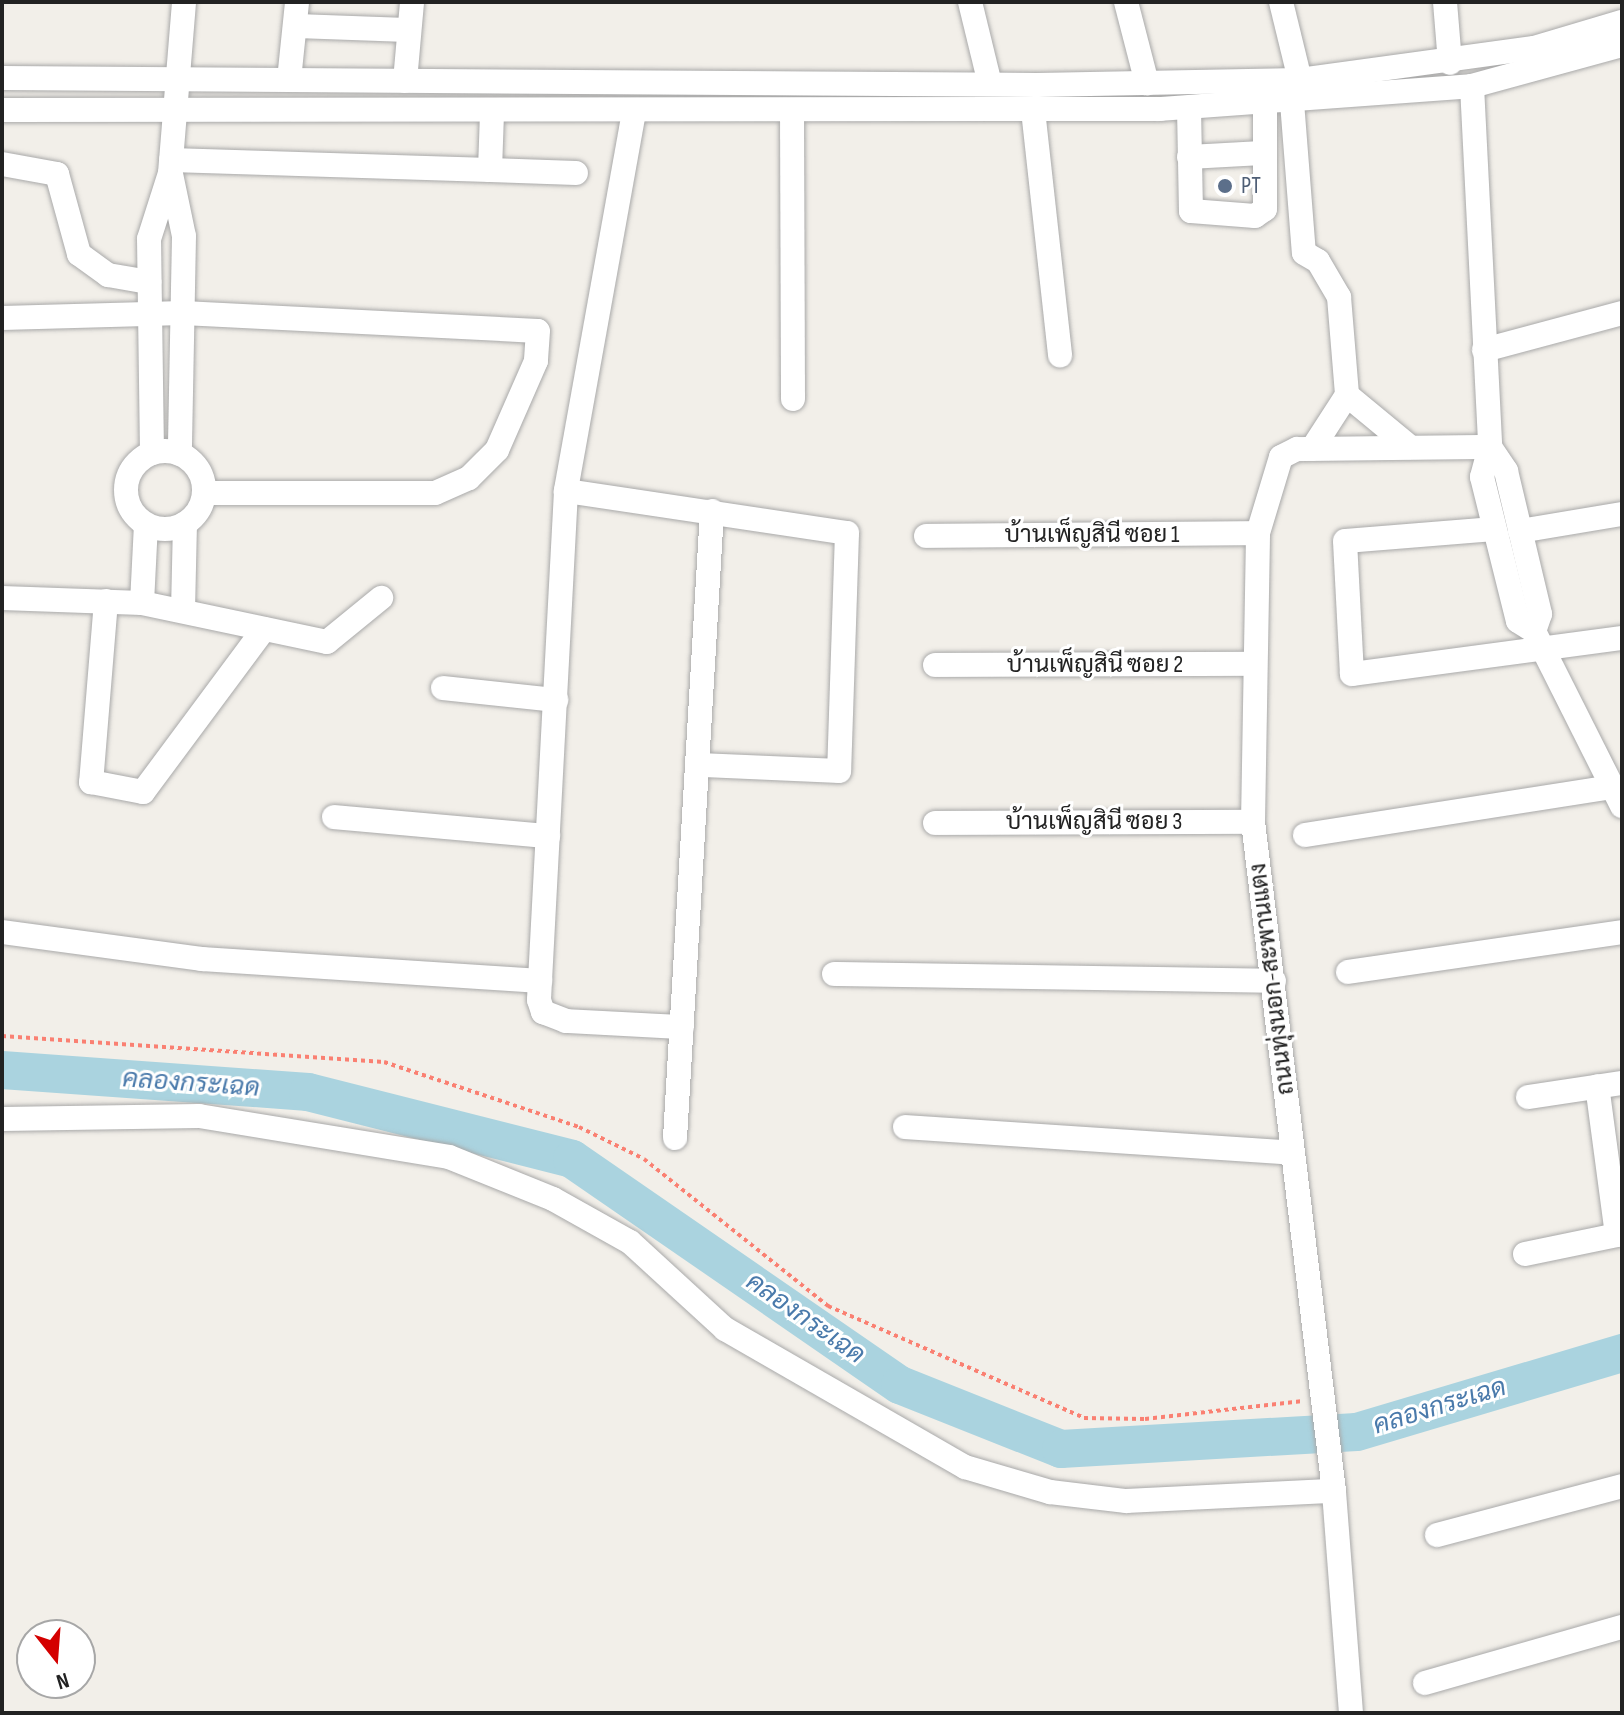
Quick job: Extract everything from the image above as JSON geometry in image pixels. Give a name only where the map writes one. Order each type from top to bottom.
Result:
[{"type":"street","points":[[180,454],[184,236],[171,167],[173,79],[184,2]]},
{"type":"street","points":[[405,81],[412,2]]},
{"type":"street","points":[[970,2],[990,84]]},
{"type":"street","points":[[1126,2],[1147,83]]},
{"type":"street","points":[[1281,2],[1296,91],[1304,253],[1325,269],[1339,297],[1347,395],[1312,449]]},
{"type":"street","points":[[1445,2],[1450,63]]},
{"type":"street","points":[[289,80],[296,14],[409,30]]},
{"type":"street","points":[[2,110],[172,114],[792,112],[1189,108],[1265,104],[1296,91],[1450,63],[1622,22]]},
{"type":"street","points":[[2,78],[1147,83],[1296,91],[1472,86],[1622,45]]},
{"type":"street","points":[[1305,835],[1616,797],[1538,641],[1518,621],[1482,477],[1490,447],[1472,86]]},
{"type":"street","points":[[1189,108],[1191,211],[1255,216],[1265,209],[1262,153],[1265,104]]},
{"type":"street","points":[[1033,110],[1060,356]]},
{"type":"street","points":[[634,112],[566,491],[540,981],[543,1012],[555,1018],[682,1027]]},
{"type":"street","points":[[792,112],[793,399]]},
{"type":"street","points":[[490,170],[492,113]]},
{"type":"street","points":[[1189,157],[1262,153]]},
{"type":"street","points":[[2,164],[57,174],[79,254],[108,275],[149,282]]},
{"type":"street","points":[[171,167],[576,173]]},
{"type":"street","points":[[142,603],[146,525],[126,492],[129,476],[152,453],[149,239],[171,167]]},
{"type":"street","points":[[2,318],[183,313],[538,331],[536,361],[497,450],[469,478],[435,493],[205,493]]},
{"type":"street","points":[[1484,350],[1622,313]]},
{"type":"street","points":[[1347,395],[1410,447]]},
{"type":"street","points":[[1490,447],[1506,471],[1540,614],[1538,641]]},
{"type":"street","name":"ถนนทุ่งนอก-สะพานแตง","points":[[1351,1713],[1333,1482],[1253,822],[1258,533],[1281,457],[1312,449],[1490,447]]},
{"type":"street","points":[[152,453],[180,454],[194,463],[205,493]]},
{"type":"street","points":[[566,491],[847,533],[839,771],[699,765]]},
{"type":"street","points":[[183,611],[185,524],[205,493]]},
{"type":"street","points":[[675,1138],[712,511]]},
{"type":"street","points":[[1520,531],[1622,514]]},
{"type":"street","points":[[146,525],[185,524]]},
{"type":"street","points":[[1494,529],[1345,541],[1352,674],[1538,641],[1622,638]]},
{"type":"street","name":"บ้านเพ็ญสินี ซอย 1","points":[[926,536],[1258,533]]},
{"type":"street","points":[[2,598],[142,603],[327,642],[381,598]]},
{"type":"street","points":[[106,601],[91,782],[143,792],[264,629]]},
{"type":"street","name":"บ้านเพ็ญสินี ซอย 2","points":[[935,665],[1255,664]]},
{"type":"street","points":[[443,688],[556,700]]},
{"type":"street","points":[[334,817],[548,836]]},
{"type":"street","name":"บ้านเพ็ญสินี ซอย 3","points":[[935,823],[1253,822]]},
{"type":"street","points":[[2,932],[202,959],[540,981]]},
{"type":"street","points":[[1348,972],[1622,932]]},
{"type":"street","points":[[834,974],[1274,981]]},
{"type":"street","points":[[1528,1097],[1622,1083]]},
{"type":"street","points":[[1525,1254],[1617,1235],[1597,1086]]},
{"type":"street","points":[[2,1119],[199,1116],[449,1157],[553,1199],[630,1242],[725,1329],[965,1467],[1050,1492],[1126,1501],[1333,1482]]},
{"type":"street","points":[[905,1127],[1292,1153]]},
{"type":"street","points":[[1437,1535],[1622,1486]]},
{"type":"street","points":[[1425,1683],[1622,1627]]},
{"type":"path","points":[[2,1036],[384,1062],[565,1121],[644,1159],[828,1306],[1084,1418],[1145,1419],[1323,1406]]},
{"type":"waterway","name":"คลองกระเฉด","points":[[2,1070],[308,1092],[572,1159],[900,1385],[1061,1449],[1357,1432],[1622,1353]]},
{"type":"place","name":"PT","points":[[1225,186]]}]
